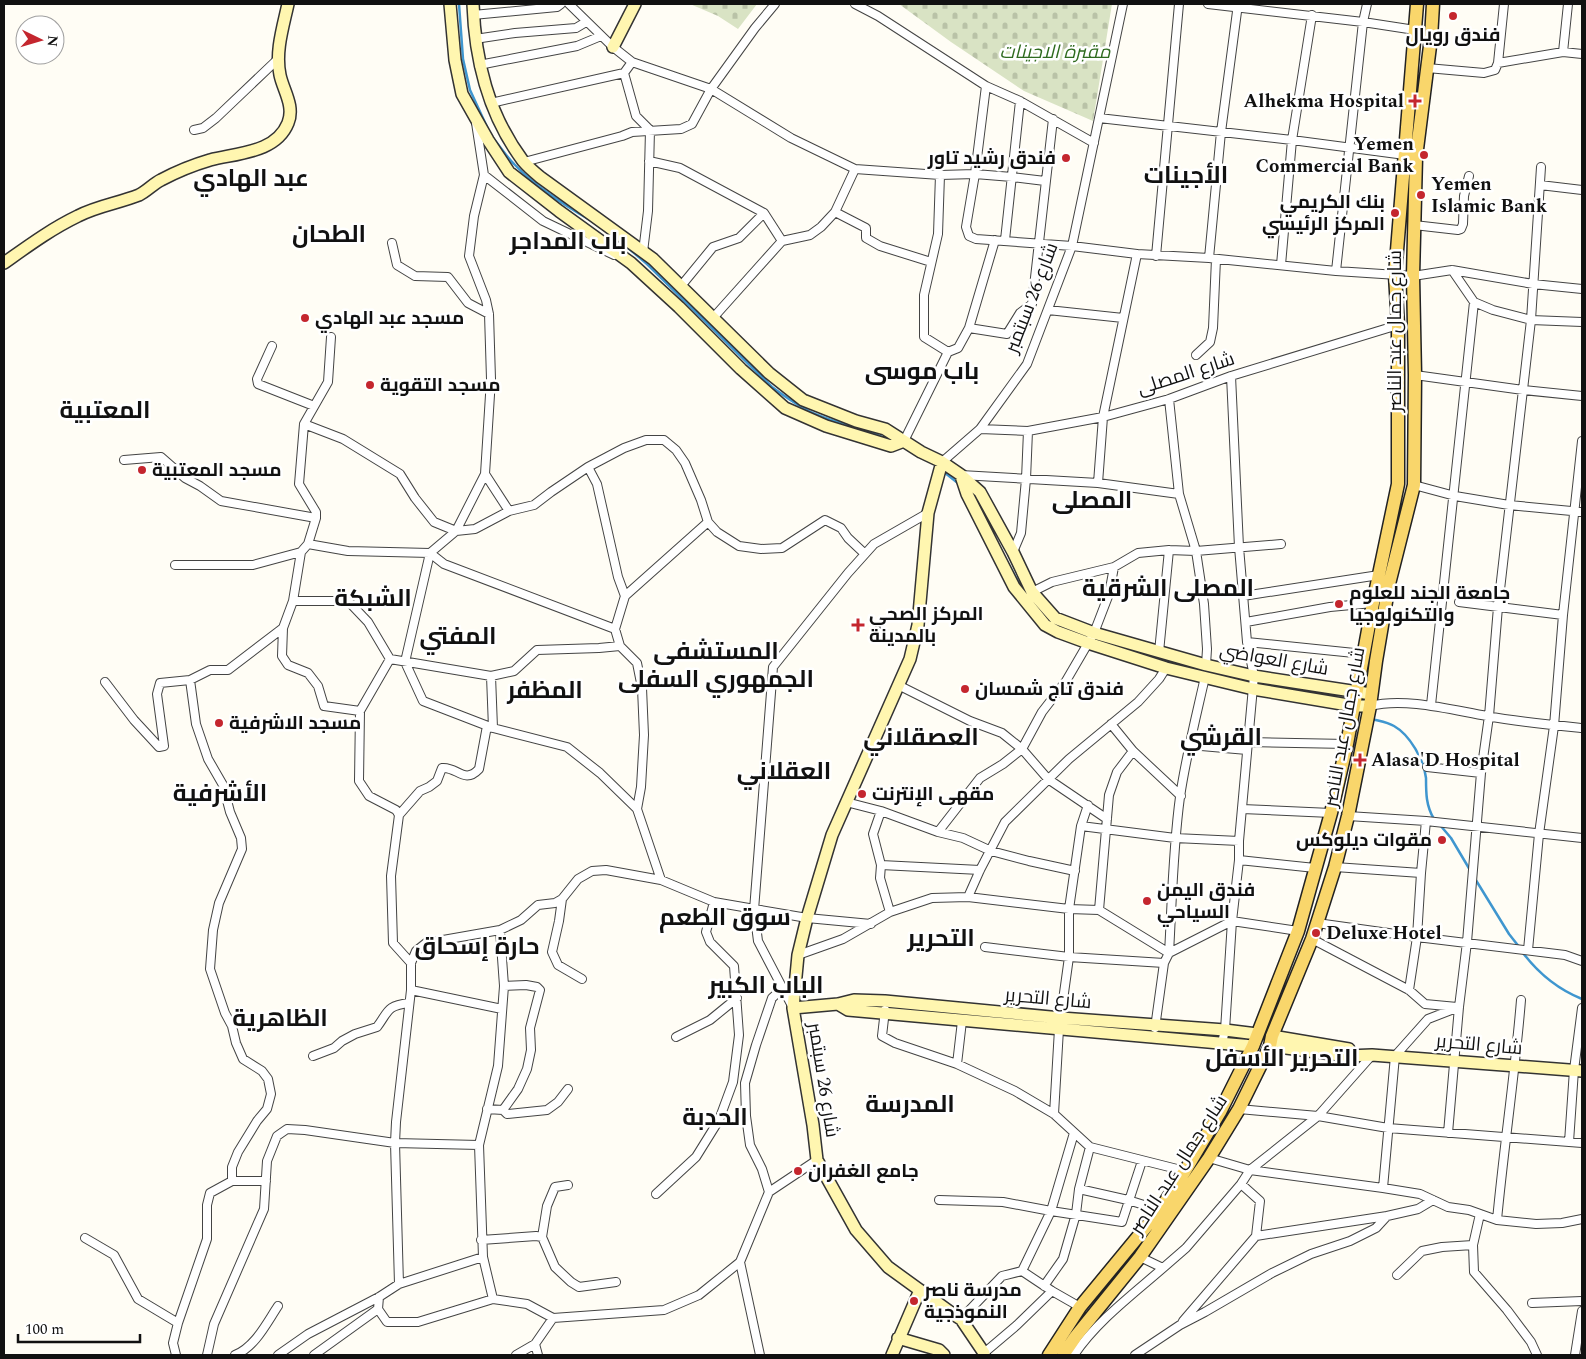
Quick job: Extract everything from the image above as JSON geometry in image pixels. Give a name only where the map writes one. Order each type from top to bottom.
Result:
[{"type":"main road","points":[[4,263],[46,234],[79,215],[140,194],[159,180],[181,170],[209,160],[248,152],[266,146],[281,136],[289,121],[290,105],[280,76],[278,59],[288,4]]},
{"type":"main road","points":[[450,4],[455,60],[462,94],[509,172],[631,264],[679,307],[740,369],[785,408],[826,426],[891,446],[904,441]]},
{"type":"main road","points":[[613,47],[635,4]]},
{"type":"main road","name":"شارع جمال عبد الناصر","points":[[1049,1355],[1080,1308],[1160,1210],[1220,1112],[1255,1040],[1298,930],[1331,813],[1347,744],[1373,603],[1398,484],[1398,325],[1395,275],[1417,4]]},
{"type":"main road","name":"شارع جمال عبد الناصر","points":[[1063,1355],[1076,1336],[1140,1257],[1209,1158],[1239,1109],[1271,1041],[1312,939],[1335,867],[1375,701],[1389,584],[1414,485],[1415,375],[1412,276],[1416,157],[1433,4]]},
{"type":"main road","points":[[473,10],[479,65],[491,103],[507,136],[524,162],[540,177],[653,258],[769,373],[803,400],[856,421],[885,429],[961,475]]},
{"type":"main road","points":[[631,264],[643,252]]},
{"type":"main road","name":"شارع 26 سبتمبر","points":[[942,462],[928,513],[918,625],[910,659],[832,834],[798,955],[793,1008],[813,1125],[817,1160],[856,1230],[888,1267],[950,1312],[962,1318],[984,1354]]},
{"type":"main road","name":"شارع العواضي","points":[[961,475],[980,492],[1013,552],[1032,592],[1055,618],[1091,638],[1166,668],[1254,676],[1357,691],[1375,701]]},
{"type":"main road","name":"شارع العواضي","points":[[961,475],[967,494],[1014,587],[1045,624],[1058,632],[1159,652],[1253,689],[1354,706],[1375,701]]},
{"type":"main road","name":"شارع التحرير","points":[[793,1008],[838,1004],[854,1000],[962,1021],[1060,1024]]},
{"type":"main road","name":"شارع التحرير","points":[[885,1007],[1155,1031],[1225,1030],[1255,1040]]},
{"type":"main road","name":"شارع التحرير","points":[[1155,1031],[1222,1043],[1255,1040]]},
{"type":"main road","name":"شارع التحرير","points":[[1271,1041],[1347,1056],[1395,1056],[1578,1070]]},
{"type":"main road","points":[[892,1355],[920,1290]]},
{"type":"main road","points":[[898,1338],[939,1350],[944,1355]]},
{"type":"street","points":[[473,10],[557,6],[561,4]]},
{"type":"street","points":[[568,4],[613,47],[632,62],[711,89],[791,138],[855,169],[940,175],[975,174],[1045,181]]},
{"type":"street","points":[[524,162],[632,132],[681,129],[692,124],[711,89],[755,28],[775,4]]},
{"type":"street","points":[[855,4],[878,16],[986,86],[1020,101],[1094,143]]},
{"type":"street","name":"شارع 26 سبتمبر","points":[[942,462],[980,429],[1027,364],[1072,246],[1123,4]]},
{"type":"street","points":[[1156,256],[1179,4]]},
{"type":"street","points":[[1208,4],[1238,5],[1415,30]]},
{"type":"street","points":[[1336,271],[1363,22],[1367,4]]},
{"type":"street","points":[[1427,68],[1484,73],[1495,70],[1498,63],[1504,4]]},
{"type":"street","points":[[1563,52],[1568,4]]},
{"type":"street","points":[[1196,355],[1210,342],[1214,328],[1213,259],[1221,132],[1238,5]]},
{"type":"street","points":[[1281,265],[1292,140],[1312,16]]},
{"type":"street","points":[[475,39],[515,33],[576,28],[586,22]]},
{"type":"street","points":[[479,65],[577,46],[601,36]]},
{"type":"street","points":[[1498,63],[1563,52],[1582,54]]},
{"type":"street","points":[[194,130],[202,128],[216,118],[278,59]]},
{"type":"street","points":[[491,103],[624,73],[632,62]]},
{"type":"street","points":[[624,73],[636,116],[650,130],[648,211],[643,252]]},
{"type":"street","points":[[986,86],[966,227],[969,236],[976,239],[1072,246],[1156,256],[1213,259],[1395,275],[1412,276],[1452,270],[1533,284],[1582,289]]},
{"type":"street","points":[[1005,240],[1020,101]]},
{"type":"street","points":[[474,115],[484,175],[474,216],[470,256],[486,300],[489,314],[491,379],[485,474],[456,531],[430,553],[405,662],[423,701],[490,727],[567,747],[600,773],[637,809],[660,880]]},
{"type":"street","points":[[1099,118],[1405,155]]},
{"type":"street","points":[[969,328],[1007,334],[1020,313],[1032,304],[1053,119]]},
{"type":"street","points":[[649,161],[680,168],[764,213],[782,241]]},
{"type":"street","points":[[1448,1133],[1459,1007],[1468,942],[1481,773],[1489,716],[1498,606],[1531,320],[1541,167]]},
{"type":"street","points":[[713,318],[782,241],[810,235],[821,227],[835,212],[855,169]]},
{"type":"street","points":[[484,175],[543,221],[631,264]]},
{"type":"street","points":[[940,175],[938,234],[924,294],[924,337],[948,352]]},
{"type":"street","points":[[1414,225],[1461,229],[1463,224],[1464,196],[1469,176]]},
{"type":"street","points":[[1540,185],[1582,190]]},
{"type":"street","points":[[835,212],[866,228],[866,238],[880,246],[931,262]]},
{"type":"street","points":[[680,286],[713,247],[739,238],[764,213]]},
{"type":"street","points":[[904,441],[948,352],[958,348],[969,328],[995,240]]},
{"type":"street","points":[[392,243],[396,265],[415,276],[448,278],[468,303],[489,314]]},
{"type":"street","points":[[1098,483],[1103,417],[1137,254]]},
{"type":"street","points":[[1452,270],[1474,302],[1493,310],[1531,320],[1582,322]]},
{"type":"street","points":[[1431,705],[1474,302]]},
{"type":"street","points":[[1048,310],[1123,318]]},
{"type":"street","name":"شارع المصلى","points":[[980,429],[1028,431],[1103,417],[1169,399],[1231,376],[1398,325]]},
{"type":"street","points":[[331,337],[328,382],[304,424],[299,484],[313,505],[316,518],[308,544],[301,552],[293,601],[283,628],[282,656],[288,666],[308,673],[318,686],[324,706],[360,711]]},
{"type":"street","points":[[272,346],[257,379],[258,384],[314,406]]},
{"type":"street","points":[[1415,375],[1582,396]]},
{"type":"street","points":[[1222,1043],[1225,1030],[1232,921],[1239,860],[1239,841],[1254,676],[1247,642],[1239,547],[1231,376]]},
{"type":"street","points":[[1155,1031],[1164,963],[1169,953],[1175,838],[1180,796],[1206,671],[1207,649],[1204,604],[1196,551],[1179,494],[1169,399]]},
{"type":"street","points":[[304,424],[343,439],[400,474],[415,498],[434,522],[456,531],[475,529],[508,511],[534,505],[588,467],[624,448],[646,440],[664,440],[686,462],[708,522],[717,532],[739,546],[761,549],[782,548],[825,520],[841,528],[848,538],[866,554]]},
{"type":"street","points":[[1013,552],[1021,534],[1028,431]]},
{"type":"street","points":[[1528,950],[1539,834],[1554,726],[1564,615],[1578,512],[1582,441]]},
{"type":"street","points":[[124,460],[161,457],[184,478],[200,486],[221,501],[316,518]]},
{"type":"street","points":[[588,467],[598,484],[618,577],[625,596]]},
{"type":"street","points":[[485,474],[508,511]]},
{"type":"street","points":[[961,475],[1098,483],[1179,494]]},
{"type":"street","points":[[1414,485],[1454,496],[1509,505],[1578,512]]},
{"type":"street","points":[[793,1008],[758,941],[754,910],[773,667],[848,573],[874,544],[928,513]]},
{"type":"street","points":[[637,809],[641,787],[644,735],[642,688],[637,662],[620,646],[615,629],[625,596],[708,522]]},
{"type":"street","points":[[308,544],[348,551],[430,553],[444,564],[615,629]]},
{"type":"street","points":[[1032,592],[1052,582],[1114,567],[1138,553],[1169,550],[1196,551],[1281,544]]},
{"type":"street","points":[[1159,652],[1169,550]]},
{"type":"street","points":[[175,565],[254,565],[301,552]]},
{"type":"street","points":[[938,832],[980,778],[1003,764],[1022,749],[1042,712],[1066,681],[1091,638],[1109,594],[1114,567]]},
{"type":"street","points":[[1243,596],[1379,575]]},
{"type":"street","points":[[293,601],[348,601],[368,622],[390,659],[491,676],[514,671],[537,650],[620,646]]},
{"type":"street","points":[[1460,602],[1564,615]]},
{"type":"street","points":[[1246,622],[1330,607],[1373,603]]},
{"type":"street","points":[[106,682],[134,720],[159,747],[164,746],[157,694],[160,683],[190,680],[210,670],[228,670],[283,628]]},
{"type":"street","points":[[1247,642],[1364,654]]},
{"type":"street","points":[[390,659],[360,711],[359,781],[369,796],[396,810],[399,815]]},
{"type":"street","points":[[968,897],[1005,822],[1069,759],[1138,702],[1166,668]]},
{"type":"street","points":[[411,963],[393,943],[391,876],[399,815],[420,791],[437,781],[442,768],[446,767],[463,776],[475,774],[479,769],[490,727],[491,676]]},
{"type":"street","points":[[190,680],[196,724],[208,759],[223,785],[230,812],[241,838],[242,849],[219,903],[213,930],[210,969],[243,1059],[262,1071],[268,1078],[272,1094],[267,1109],[256,1121],[238,1152],[232,1168],[232,1180]]},
{"type":"street","points":[[898,685],[970,721],[1002,733],[1022,749],[1048,778],[1107,819]]},
{"type":"street","points":[[1375,701],[1431,705],[1554,726],[1582,728]]},
{"type":"street","points":[[1111,724],[1134,751],[1180,796]]},
{"type":"street","points":[[1190,745],[1347,744]]},
{"type":"street","points":[[1099,910],[1109,795],[1117,772],[1134,751]]},
{"type":"street","points":[[1427,767],[1481,773]]},
{"type":"street","points":[[846,802],[881,811],[938,832],[963,838],[991,851],[1075,871]]},
{"type":"street","points":[[1054,1114],[1060,1024],[1069,957],[1069,909],[1081,826],[1088,805]]},
{"type":"street","points":[[1242,810],[1331,813]]},
{"type":"street","points":[[881,811],[873,834],[881,865],[880,878],[890,912]]},
{"type":"street","points":[[1348,816],[1426,821],[1582,838]]},
{"type":"street","points":[[1408,990],[1417,937],[1426,821]]},
{"type":"street","points":[[1081,826],[1175,838],[1239,841]]},
{"type":"street","points":[[1239,860],[1315,868]]},
{"type":"street","points":[[881,865],[980,870]]},
{"type":"street","points":[[1335,867],[1421,873]]},
{"type":"street","points":[[399,1284],[396,1122],[411,990],[411,963],[416,951],[426,943],[500,930],[521,920],[538,905],[554,903],[562,898],[578,879],[592,871],[606,870],[660,880],[714,902],[807,918],[871,924]]},
{"type":"street","points":[[798,955],[843,939],[890,912],[932,898],[968,897],[1069,909],[1099,910],[1169,953]]},
{"type":"street","points":[[562,898],[560,921],[552,952],[558,965],[582,979]]},
{"type":"street","points":[[656,1194],[696,1157],[719,1120],[733,1082],[739,1035],[734,966],[710,942],[706,932],[714,902]]},
{"type":"street","points":[[1169,953],[1232,921],[1298,930]]},
{"type":"street","points":[[1317,923],[1565,954],[1582,961]]},
{"type":"street","points":[[493,1299],[483,1256],[479,1145],[498,1066],[504,986],[500,930]]},
{"type":"street","points":[[1312,939],[1408,990],[1425,1004],[1459,1007]]},
{"type":"street","points":[[985,947],[1069,957],[1164,963]]},
{"type":"street","points":[[503,1110],[518,1089],[527,1070],[531,1050],[530,1028],[540,990],[537,987],[526,985],[504,986]]},
{"type":"street","points":[[769,1192],[762,1169],[750,1145],[746,1116],[745,1083],[772,998],[783,988]]},
{"type":"street","points":[[411,990],[502,1009]]},
{"type":"street","points":[[676,1038],[710,1020],[736,998]]},
{"type":"street","points":[[1497,1220],[1521,1000]]},
{"type":"street","points":[[313,1056],[334,1048],[355,1034],[377,1028],[388,1010],[398,1005],[409,1003]]},
{"type":"street","points":[[885,1007],[882,1036],[895,1043],[957,1064],[1015,1091],[1054,1114],[1090,1147],[1185,1171]]},
{"type":"street","points":[[1383,1188],[1395,1056],[1428,1019],[1459,1007]]},
{"type":"street","points":[[1569,1142],[1578,1070],[1582,1008]]},
{"type":"street","points":[[957,1064],[962,1021]]},
{"type":"street","points":[[1074,1355],[1082,1343],[1108,1316],[1186,1248],[1241,1184],[1250,1170],[1318,1116],[1372,1055]]},
{"type":"street","points":[[487,1109],[503,1110],[507,1114],[548,1110],[558,1102],[568,1089]]},
{"type":"street","points":[[1239,1109],[1318,1116],[1388,1128],[1582,1143]]},
{"type":"street","points":[[207,1355],[214,1324],[264,1209],[267,1161],[277,1136],[287,1129],[395,1143],[479,1145]]},
{"type":"street","points":[[1022,1271],[1051,1211],[1074,1133]]},
{"type":"street","points":[[1044,1286],[1063,1259],[1076,1214],[1079,1189],[1090,1147]]},
{"type":"street","points":[[1209,1158],[1250,1170],[1420,1194],[1448,1207],[1469,1210],[1497,1220],[1536,1224],[1562,1223],[1582,1219]]},
{"type":"street","points":[[379,1297],[378,1309],[387,1322],[418,1322],[493,1299],[527,1304],[553,1318],[664,1310],[699,1295],[740,1262],[769,1192],[817,1160]]},
{"type":"street","points":[[939,1200],[1003,1202],[1122,1222],[1142,1161]]},
{"type":"street","points":[[176,1355],[173,1343],[178,1324],[207,1239],[206,1205],[210,1193],[232,1180],[266,1181]]},
{"type":"street","points":[[1180,1325],[1256,1236],[1260,1201],[1241,1184]]},
{"type":"street","points":[[568,1185],[555,1187],[547,1206],[542,1237],[555,1267],[571,1282],[579,1286],[616,1282]]},
{"type":"street","points":[[1079,1189],[1128,1200],[1160,1210]]},
{"type":"street","points":[[1256,1236],[1388,1216],[1418,1209],[1432,1200]]},
{"type":"street","points":[[1480,1214],[1473,1245],[1474,1272],[1512,1316],[1531,1342],[1537,1355]]},
{"type":"street","points":[[1135,1355],[1180,1325],[1272,1274],[1311,1254],[1350,1241],[1376,1228],[1388,1216]]},
{"type":"street","points":[[482,1240],[542,1237]]},
{"type":"street","points":[[85,1238],[114,1254],[138,1299],[178,1324]]},
{"type":"street","points":[[1397,1275],[1422,1251],[1442,1246],[1473,1245]]},
{"type":"street","points":[[278,1355],[308,1334],[379,1297],[399,1284],[483,1256]]},
{"type":"street","points":[[1140,1257],[1163,1268]]},
{"type":"street","points":[[740,1262],[760,1355]]},
{"type":"street","points":[[962,1318],[1002,1276],[1022,1271],[1080,1308]]},
{"type":"street","points":[[984,1354],[1052,1291]]},
{"type":"street","points":[[1532,1303],[1582,1301]]},
{"type":"street","points":[[235,1355],[245,1352],[255,1341],[278,1306]]},
{"type":"street","points":[[314,1355],[378,1309]]},
{"type":"street","points":[[1575,1355],[1582,1311]]},
{"type":"street","points":[[516,1355],[535,1344],[553,1318]]},
{"type":"street","points":[[535,1344],[538,1355]]},
{"type":"green space","points":[[690,4],[757,4],[738,29],[718,16]]},
{"type":"green space","name":"مقبرة الاجينات","points":[[899,4],[1112,4],[1093,121],[1024,91]]},
{"type":"waterway","points":[[459,4],[463,59],[470,90],[487,127]]},
{"type":"waterway","points":[[492,137],[511,161],[531,180],[590,220]]},
{"type":"waterway","points":[[627,247],[647,264],[772,387],[815,414],[892,441]]},
{"type":"waterway","points":[[944,472],[959,484]]},
{"type":"waterway","points":[[1005,558],[1028,596]]},
{"type":"waterway","points":[[1056,624],[1067,630]]},
{"type":"waterway","points":[[1155,659],[1188,668]]},
{"type":"waterway","points":[[1372,719],[1394,726],[1411,742],[1425,771],[1426,794],[1434,819]]},
{"type":"waterway","points":[[1440,825],[1451,838],[1470,870]]},
{"type":"waterway","points":[[1474,877],[1509,934],[1520,948]]},
{"type":"waterway","points":[[1523,953],[1535,968],[1549,980],[1564,991],[1582,999]]},
{"type":"place","name":"فندق رويال","points":[[1453,16]]},
{"type":"place","name":"Alhekma Hospital","points":[[1415,101]]},
{"type":"place","name":"Yemen Commercial Bank","points":[[1424,155]]},
{"type":"place","name":"فندق رشيد تاور","points":[[1066,158]]},
{"type":"place","name":"Yemen Islamic Bank","points":[[1421,195]]},
{"type":"place","name":"بنك الكريمي المركز الرئيسي","points":[[1395,213]]},
{"type":"place","name":"مسجد عبد الهادي","points":[[305,318]]},
{"type":"place","name":"مسجد التقوية","points":[[370,385]]},
{"type":"place","name":"مسجد المعتبية","points":[[142,470]]},
{"type":"place","name":"جامعة الجند للعلوم والتكنولوجيا","points":[[1339,604]]},
{"type":"place","name":"المركز الصحي بالمدينة","points":[[858,625]]},
{"type":"place","name":"فندق تاج شمسان","points":[[965,689]]},
{"type":"place","name":"مسجد الاشرفية","points":[[219,723]]},
{"type":"place","name":"Alasa'D Hospital","points":[[1360,760]]},
{"type":"place","name":"مقهى الإنترنت","points":[[862,794]]},
{"type":"place","name":"مقوات ديلوكس","points":[[1442,840]]},
{"type":"place","name":"فندق اليمن السياحي","points":[[1147,901]]},
{"type":"place","name":"Deluxe Hotel","points":[[1316,933]]},
{"type":"place","name":"جامع الغفران","points":[[798,1171]]},
{"type":"place","name":"مدرسة ناصر النموذجية","points":[[914,1301]]},
{"type":"district","name":"الأجينات","points":[[1186,176]]},
{"type":"district","name":"عبد الهادي","points":[[251,179]]},
{"type":"district","name":"الطحان","points":[[329,235]]},
{"type":"district","name":"باب المداجر","points":[[568,242]]},
{"type":"district","name":"باب موسى","points":[[922,372]]},
{"type":"district","name":"المعتبية","points":[[105,411]]},
{"type":"district","name":"المصلى","points":[[1092,501]]},
{"type":"district","name":"المصلى الشرقية","points":[[1168,589]]},
{"type":"district","name":"الشبكة","points":[[373,599]]},
{"type":"district","name":"المفتي","points":[[458,637]]},
{"type":"district","name":"المستشفى الجمهوري السفلى","points":[[716,666]]},
{"type":"district","name":"المظفر","points":[[545,691]]},
{"type":"district","name":"العصقلاني","points":[[921,738]]},
{"type":"district","name":"القرشي","points":[[1221,738]]},
{"type":"district","name":"العقلاني","points":[[784,772]]},
{"type":"district","name":"الأشرفية","points":[[220,794]]},
{"type":"district","name":"سوق الطعم","points":[[725,918]]},
{"type":"district","name":"التحرير","points":[[941,939]]},
{"type":"district","name":"حارة إسحاق","points":[[477,947]]},
{"type":"district","name":"الباب الكبير","points":[[766,986]]},
{"type":"district","name":"الظاهرية","points":[[280,1019]]},
{"type":"district","name":"التحرير الأسفل","points":[[1282,1059]]},
{"type":"district","name":"المدرسة","points":[[910,1105]]},
{"type":"district","name":"الحدبة","points":[[715,1118]]}]
